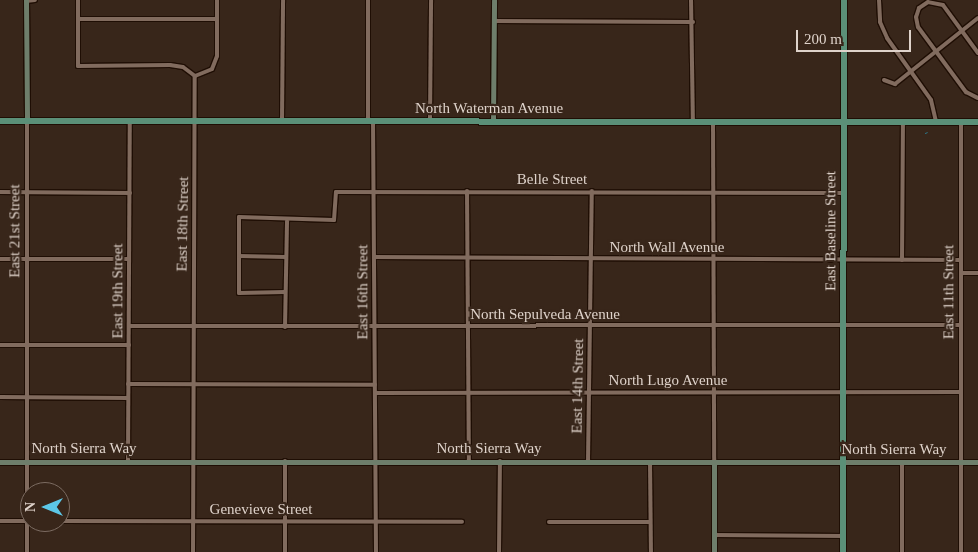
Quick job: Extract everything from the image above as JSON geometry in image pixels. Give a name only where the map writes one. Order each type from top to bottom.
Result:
[{"type":"main road","name":"East Baseline Street","points":[[843,552],[844,0]]},
{"type":"main road","name":"North Waterman Avenue","points":[[0,120],[978,122]]},
{"type":"street","points":[[26,0],[35,0]]},
{"type":"street","name":"East 21st Street","points":[[26,0],[28,482]]},
{"type":"street","points":[[78,0],[78,66],[170,65],[183,67],[195,76],[212,69],[217,56],[217,0]]},
{"type":"street","points":[[282,121],[283,0]]},
{"type":"street","name":"East 16th Street","points":[[368,0],[370,121],[374,191],[376,552]]},
{"type":"street","points":[[430,121],[431,0]]},
{"type":"street","points":[[492,121],[494,0]]},
{"type":"street","points":[[691,0],[693,22],[693,122]]},
{"type":"street","points":[[879,0],[880,22],[887,38],[934,105],[936,122]]},
{"type":"street","points":[[978,53],[940,4],[932,2],[922,5],[916,14],[917,25],[966,92],[978,98]]},
{"type":"street","points":[[886,82],[895,84],[938,53],[978,18]]},
{"type":"street","points":[[78,20],[217,19]]},
{"type":"street","points":[[494,21],[693,22]]},
{"type":"street","name":"East 18th Street","points":[[193,552],[195,76]]},
{"type":"street","name":"East 19th Street","points":[[128,461],[130,120]]},
{"type":"street","points":[[713,122],[714,552]]},
{"type":"street","points":[[902,260],[903,122]]},
{"type":"street","name":"East 11th Street","points":[[961,122],[961,552]]},
{"type":"street","points":[[467,191],[470,326],[469,461]]},
{"type":"street","name":"East 14th Street","points":[[588,462],[592,191]]},
{"type":"street","points":[[0,192],[130,193]]},
{"type":"street","name":"Belle Street","points":[[287,221],[334,220],[336,192],[844,192]]},
{"type":"street","points":[[285,292],[239,293],[239,217],[274,217],[287,221],[285,327]]},
{"type":"street","points":[[239,256],[286,257]]},
{"type":"street","name":"North Wall Avenue","points":[[374,257],[961,260]]},
{"type":"street","points":[[0,259],[129,259]]},
{"type":"street","points":[[961,273],[978,273]]},
{"type":"street","name":"North Sepulveda Avenue","points":[[129,326],[374,328],[470,326],[961,325]]},
{"type":"street","points":[[0,344],[129,345]]},
{"type":"street","points":[[128,384],[375,385]]},
{"type":"street","name":"North Lugo Avenue","points":[[375,393],[960,392]]},
{"type":"street","points":[[0,397],[128,398]]},
{"type":"street","points":[[285,461],[285,552]]},
{"type":"street","name":"North Sierra Way","points":[[0,462],[978,462]]},
{"type":"street","points":[[499,552],[500,462]]},
{"type":"street","points":[[650,462],[650,552]]},
{"type":"street","points":[[902,462],[902,552]]},
{"type":"street","points":[[0,521],[20,521]]},
{"type":"street","name":"Genevieve Street","points":[[70,521],[462,522]]},
{"type":"street","points":[[549,522],[650,522]]},
{"type":"street","name":"East 21st Street","points":[[27,552],[28,532]]},
{"type":"street","points":[[714,535],[843,536]]}]
